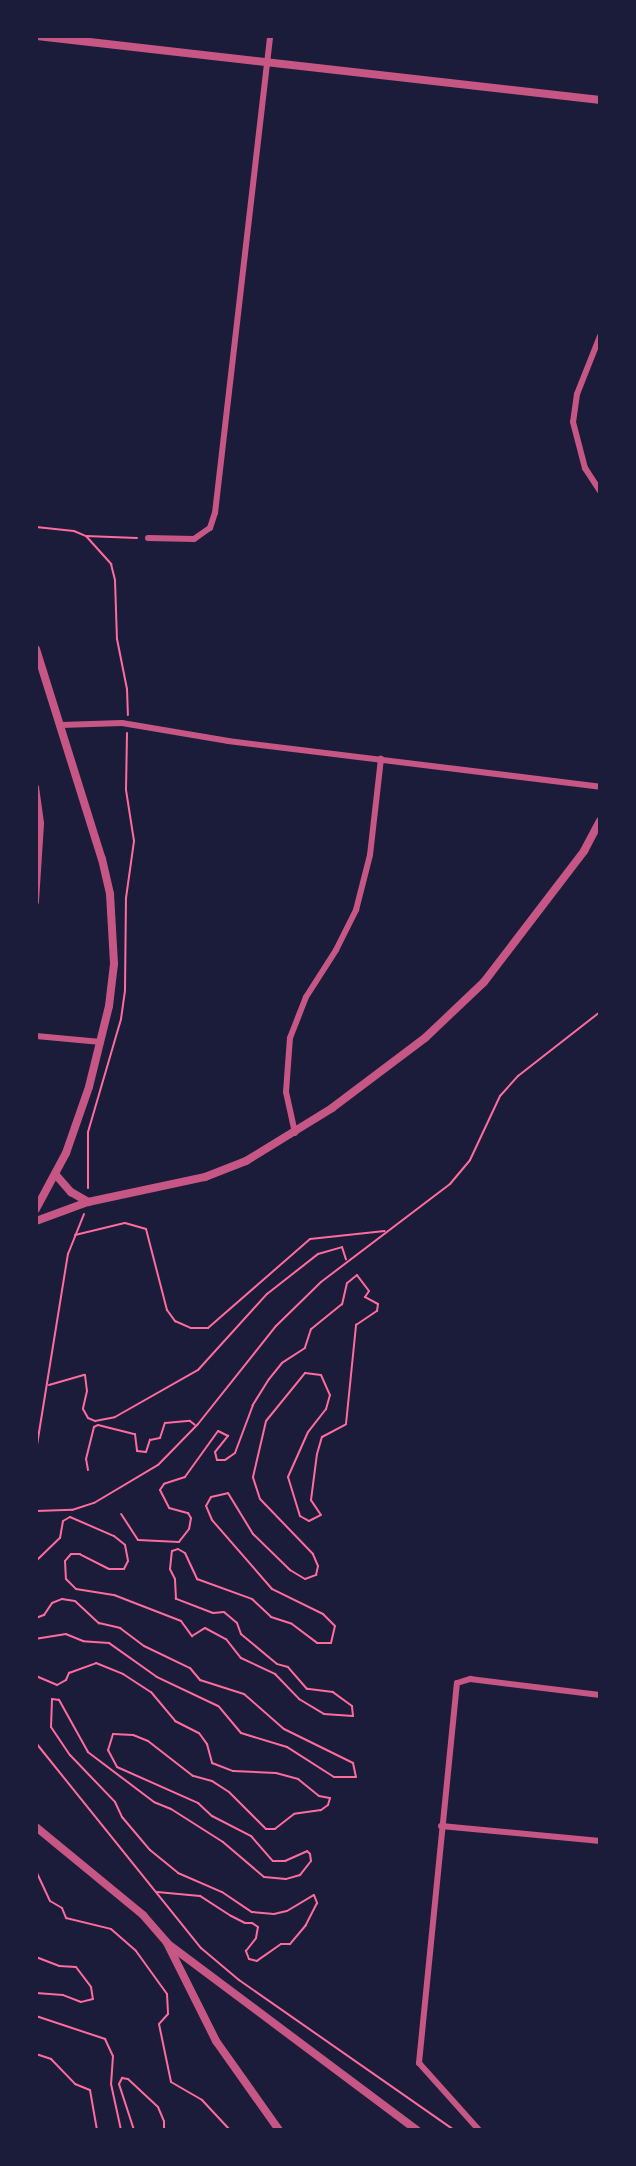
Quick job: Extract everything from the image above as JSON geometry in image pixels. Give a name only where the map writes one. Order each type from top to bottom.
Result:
[{"type":"street","points":[[37,36],[600,100]]},
{"type":"street","points":[[148,538],[194,539],[210,528],[215,513],[270,36]]},
{"type":"street","points":[[600,336],[577,394],[573,422],[581,457],[600,491]]},
{"type":"street","points":[[36,649],[110,894],[114,964],[101,1042],[78,1121],[56,1175],[36,1209]]},
{"type":"street","points":[[61,725],[122,723],[228,741],[600,787]]},
{"type":"street","points":[[295,1133],[286,1092],[290,1038],[306,997],[336,950],[356,910],[370,855],[381,759]]},
{"type":"street","points":[[36,787],[41,824],[36,902]]},
{"type":"street","points":[[36,1221],[88,1202],[205,1177],[246,1161],[295,1133],[425,1038],[484,982],[584,851],[600,821]]},
{"type":"street","points":[[36,1036],[101,1042]]},
{"type":"street","points":[[56,1175],[71,1192],[88,1202]]},
{"type":"street","points":[[479,2130],[419,2063],[457,1683],[470,1679],[600,1695]]},
{"type":"street","points":[[441,1826],[600,1841]]},
{"type":"street","points":[[36,1827],[143,1915],[167,1943],[417,2130]]},
{"type":"street","points":[[167,1943],[216,2041],[279,2130]]},
{"type":"path","points":[[36,527],[74,531],[86,536],[148,538]]},
{"type":"path","points":[[36,1511],[72,1510],[94,1503],[158,1465],[196,1426],[276,1326],[346,1261],[450,1184],[470,1160],[500,1096],[518,1076],[600,1012]]},
{"type":"path","points":[[36,1451],[74,1235],[125,1223],[146,1229],[167,1310],[175,1321],[191,1328],[208,1328],[310,1239],[383,1229],[386,1232]]},
{"type":"path","points":[[48,1386],[85,1375],[87,1391],[83,1409],[88,1418],[95,1421],[115,1417],[198,1370],[267,1294],[318,1254],[342,1247],[346,1261]]},
{"type":"path","points":[[36,1561],[60,1538],[63,1521],[70,1517],[114,1536],[125,1545],[128,1561],[124,1569],[109,1569],[80,1554],[71,1554],[65,1561],[66,1579],[76,1589],[114,1595],[181,1621],[192,1636],[205,1628],[226,1639],[241,1658],[275,1674],[299,1699],[324,1714],[353,1716],[352,1706],[333,1692],[307,1689],[288,1667],[277,1664],[241,1634],[237,1623],[224,1612],[213,1613],[176,1599],[175,1579],[170,1569],[172,1551],[178,1549],[185,1553],[197,1579],[252,1599],[271,1617],[292,1624],[317,1643],[331,1643],[335,1626],[323,1614],[272,1589],[212,1520],[206,1506],[211,1497],[228,1493],[253,1534],[279,1561],[305,1579],[316,1575],[313,1554],[260,1499],[253,1477],[266,1421],[305,1373],[321,1375],[330,1395],[326,1409],[308,1432],[288,1477],[300,1516],[309,1521],[318,1520],[321,1515],[311,1500],[317,1454],[322,1437],[346,1424],[356,1325],[377,1311],[378,1304],[365,1297],[369,1291],[357,1275],[347,1283],[342,1304],[311,1329],[305,1348],[282,1363],[269,1379],[253,1405],[235,1453],[225,1460],[217,1460],[215,1452],[228,1436],[218,1431],[185,1477],[164,1484],[160,1490],[169,1508],[188,1513],[191,1518],[189,1529],[179,1542],[138,1540],[121,1514]]},
{"type":"path","points":[[88,1470],[86,1459],[94,1427],[98,1425],[135,1434],[137,1451],[146,1452],[150,1440],[160,1438],[165,1423],[190,1421],[196,1426]]},
{"type":"path","points":[[36,1618],[44,1615],[52,1603],[62,1599],[75,1601],[99,1623],[120,1628],[144,1646],[190,1668],[200,1680],[244,1694],[284,1729],[353,1763],[356,1777],[334,1777],[287,1747],[241,1733],[218,1706],[157,1677],[109,1643],[83,1641],[66,1634],[36,1639]]},
{"type":"path","points":[[36,1676],[57,1685],[66,1680],[69,1673],[96,1663],[123,1674],[151,1692],[175,1721],[199,1733],[207,1744],[212,1763],[233,1771],[276,1773],[298,1779],[319,1796],[330,1798],[328,1805],[321,1810],[294,1814],[275,1829],[266,1829],[229,1792],[212,1781],[193,1776],[148,1741],[133,1735],[113,1734],[108,1750],[117,1767],[198,1803],[212,1816],[251,1836],[273,1861],[285,1861],[307,1851],[310,1854],[311,1861],[300,1875],[286,1879],[264,1877],[223,1842],[171,1809],[154,1802],[88,1752],[59,1700],[52,1699],[51,1727],[70,1755],[115,1802],[122,1817],[150,1850],[178,1873],[222,1892],[252,1912],[274,1914],[287,1911],[314,1895],[317,1903],[306,1925],[290,1944],[281,1944],[257,1961],[249,1959],[246,1951],[256,1938],[258,1927],[238,1920],[200,1896],[157,1892]]},
{"type":"path","points":[[36,1743],[201,1948],[239,1980],[454,2130]]},
{"type":"path","points":[[36,1871],[50,1901],[62,1908],[66,1918],[111,1929],[136,1951],[167,1994],[168,2014],[159,2024],[171,2082],[202,2100],[230,2130]]},
{"type":"path","points":[[36,1957],[59,1966],[76,1967],[91,1987],[93,1999],[81,2002],[63,1995],[36,1993]]},
{"type":"path","points":[[36,2016],[105,2039],[113,2056],[111,2084],[121,2130]]},
{"type":"path","points":[[36,2054],[51,2059],[75,2084],[90,2090],[97,2130]]},
{"type":"path","points":[[134,2130],[119,2084],[122,2078],[128,2079],[158,2107],[164,2130]]}]
